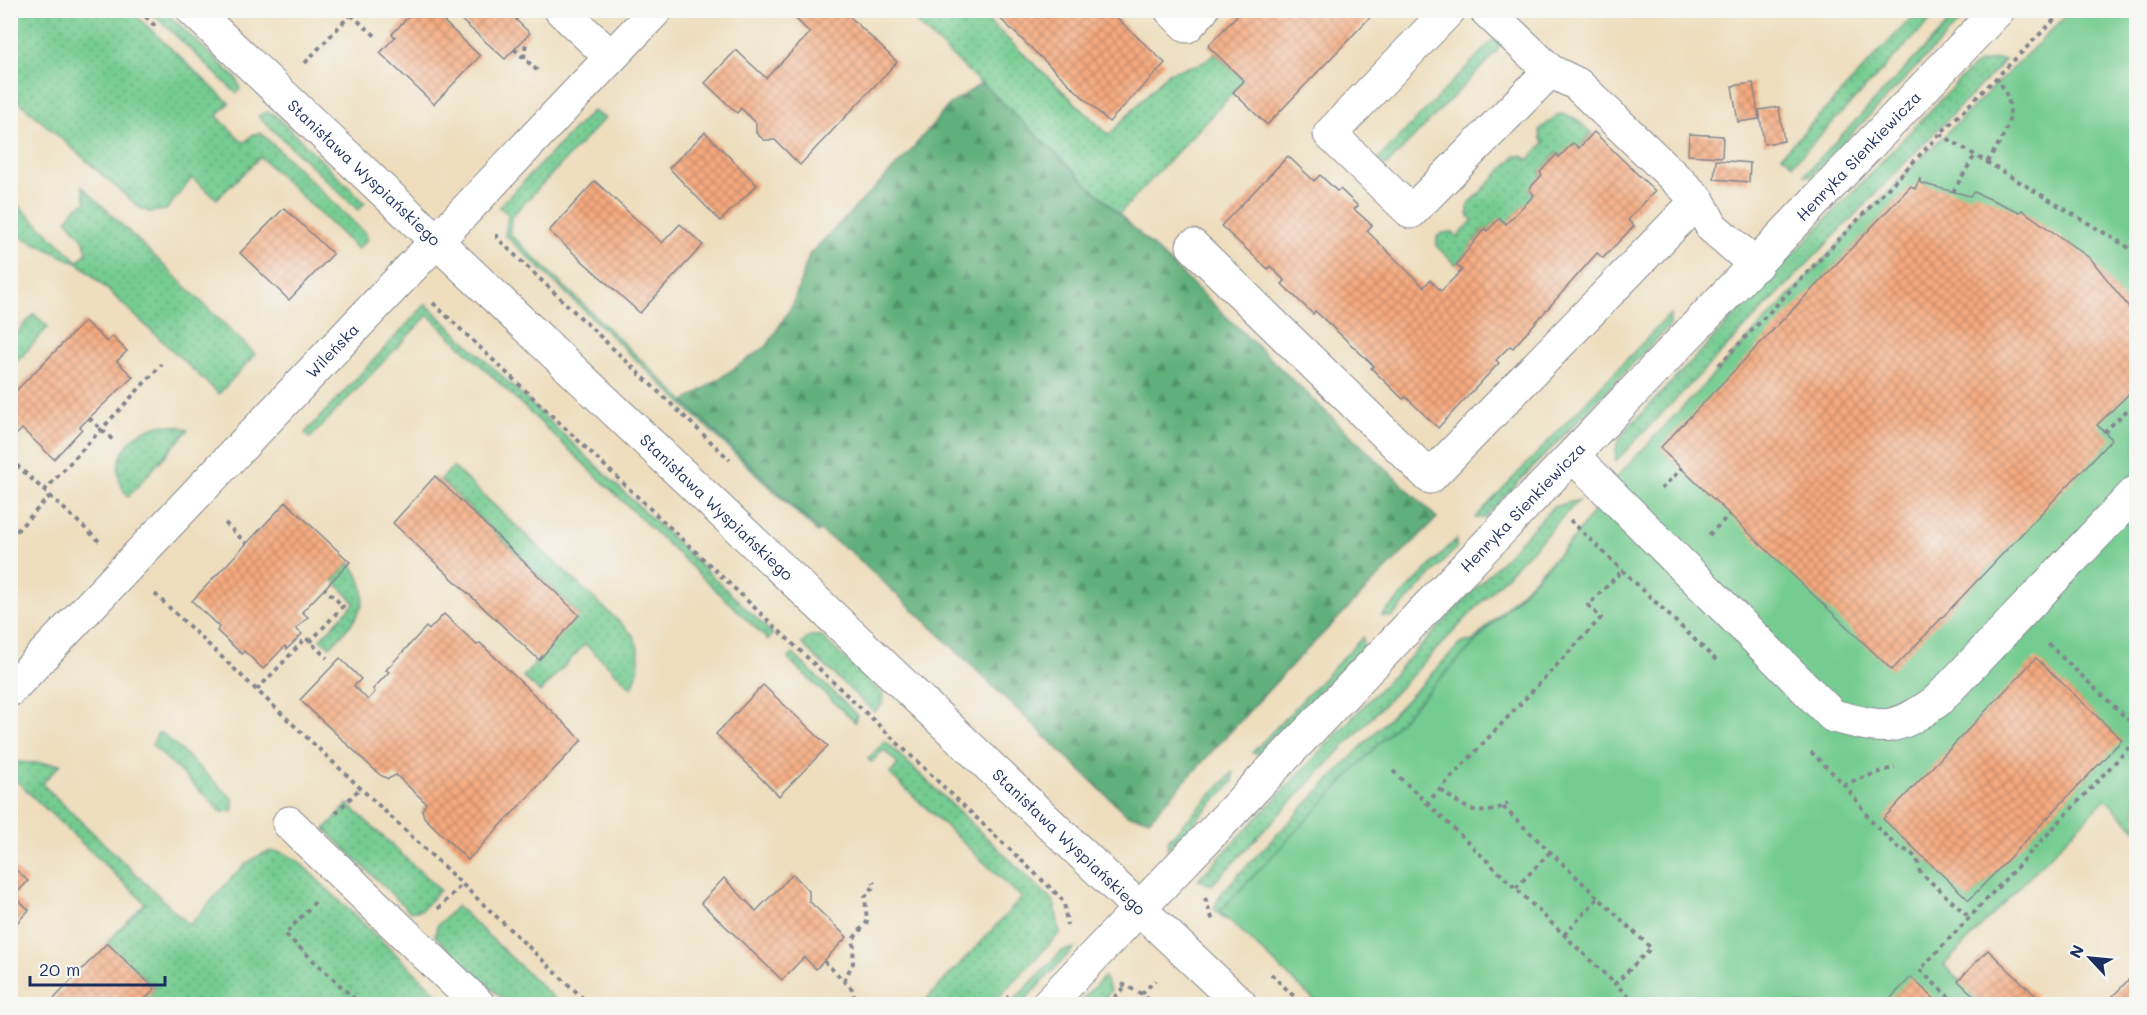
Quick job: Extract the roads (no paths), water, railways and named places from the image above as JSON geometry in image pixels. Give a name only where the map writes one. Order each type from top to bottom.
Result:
[{"type":"street","name":"Stanisława Wyspiańskiego","points":[[193,10],[1240,1005]]},
{"type":"street","points":[[561,10],[611,57]]},
{"type":"street","name":"Wileńska","points":[[10,690],[656,10]]},
{"type":"street","points":[[1171,10],[1187,27],[1203,10]]},
{"type":"street","points":[[1449,10],[1330,134],[1411,212],[1550,71]]},
{"type":"street","points":[[1486,10],[1550,71],[1577,84],[1698,200],[1712,227],[1755,265]]},
{"type":"street","name":"Henryka Sienkiewicza","points":[[1048,1005],[1998,10]]},
{"type":"street","points":[[1193,246],[1430,477],[1698,200]]},
{"type":"street","points":[[1573,456],[1833,716],[1878,728],[1910,720],[1937,701],[2136,492]]},
{"type":"street","points":[[289,823],[478,1005]]}]
